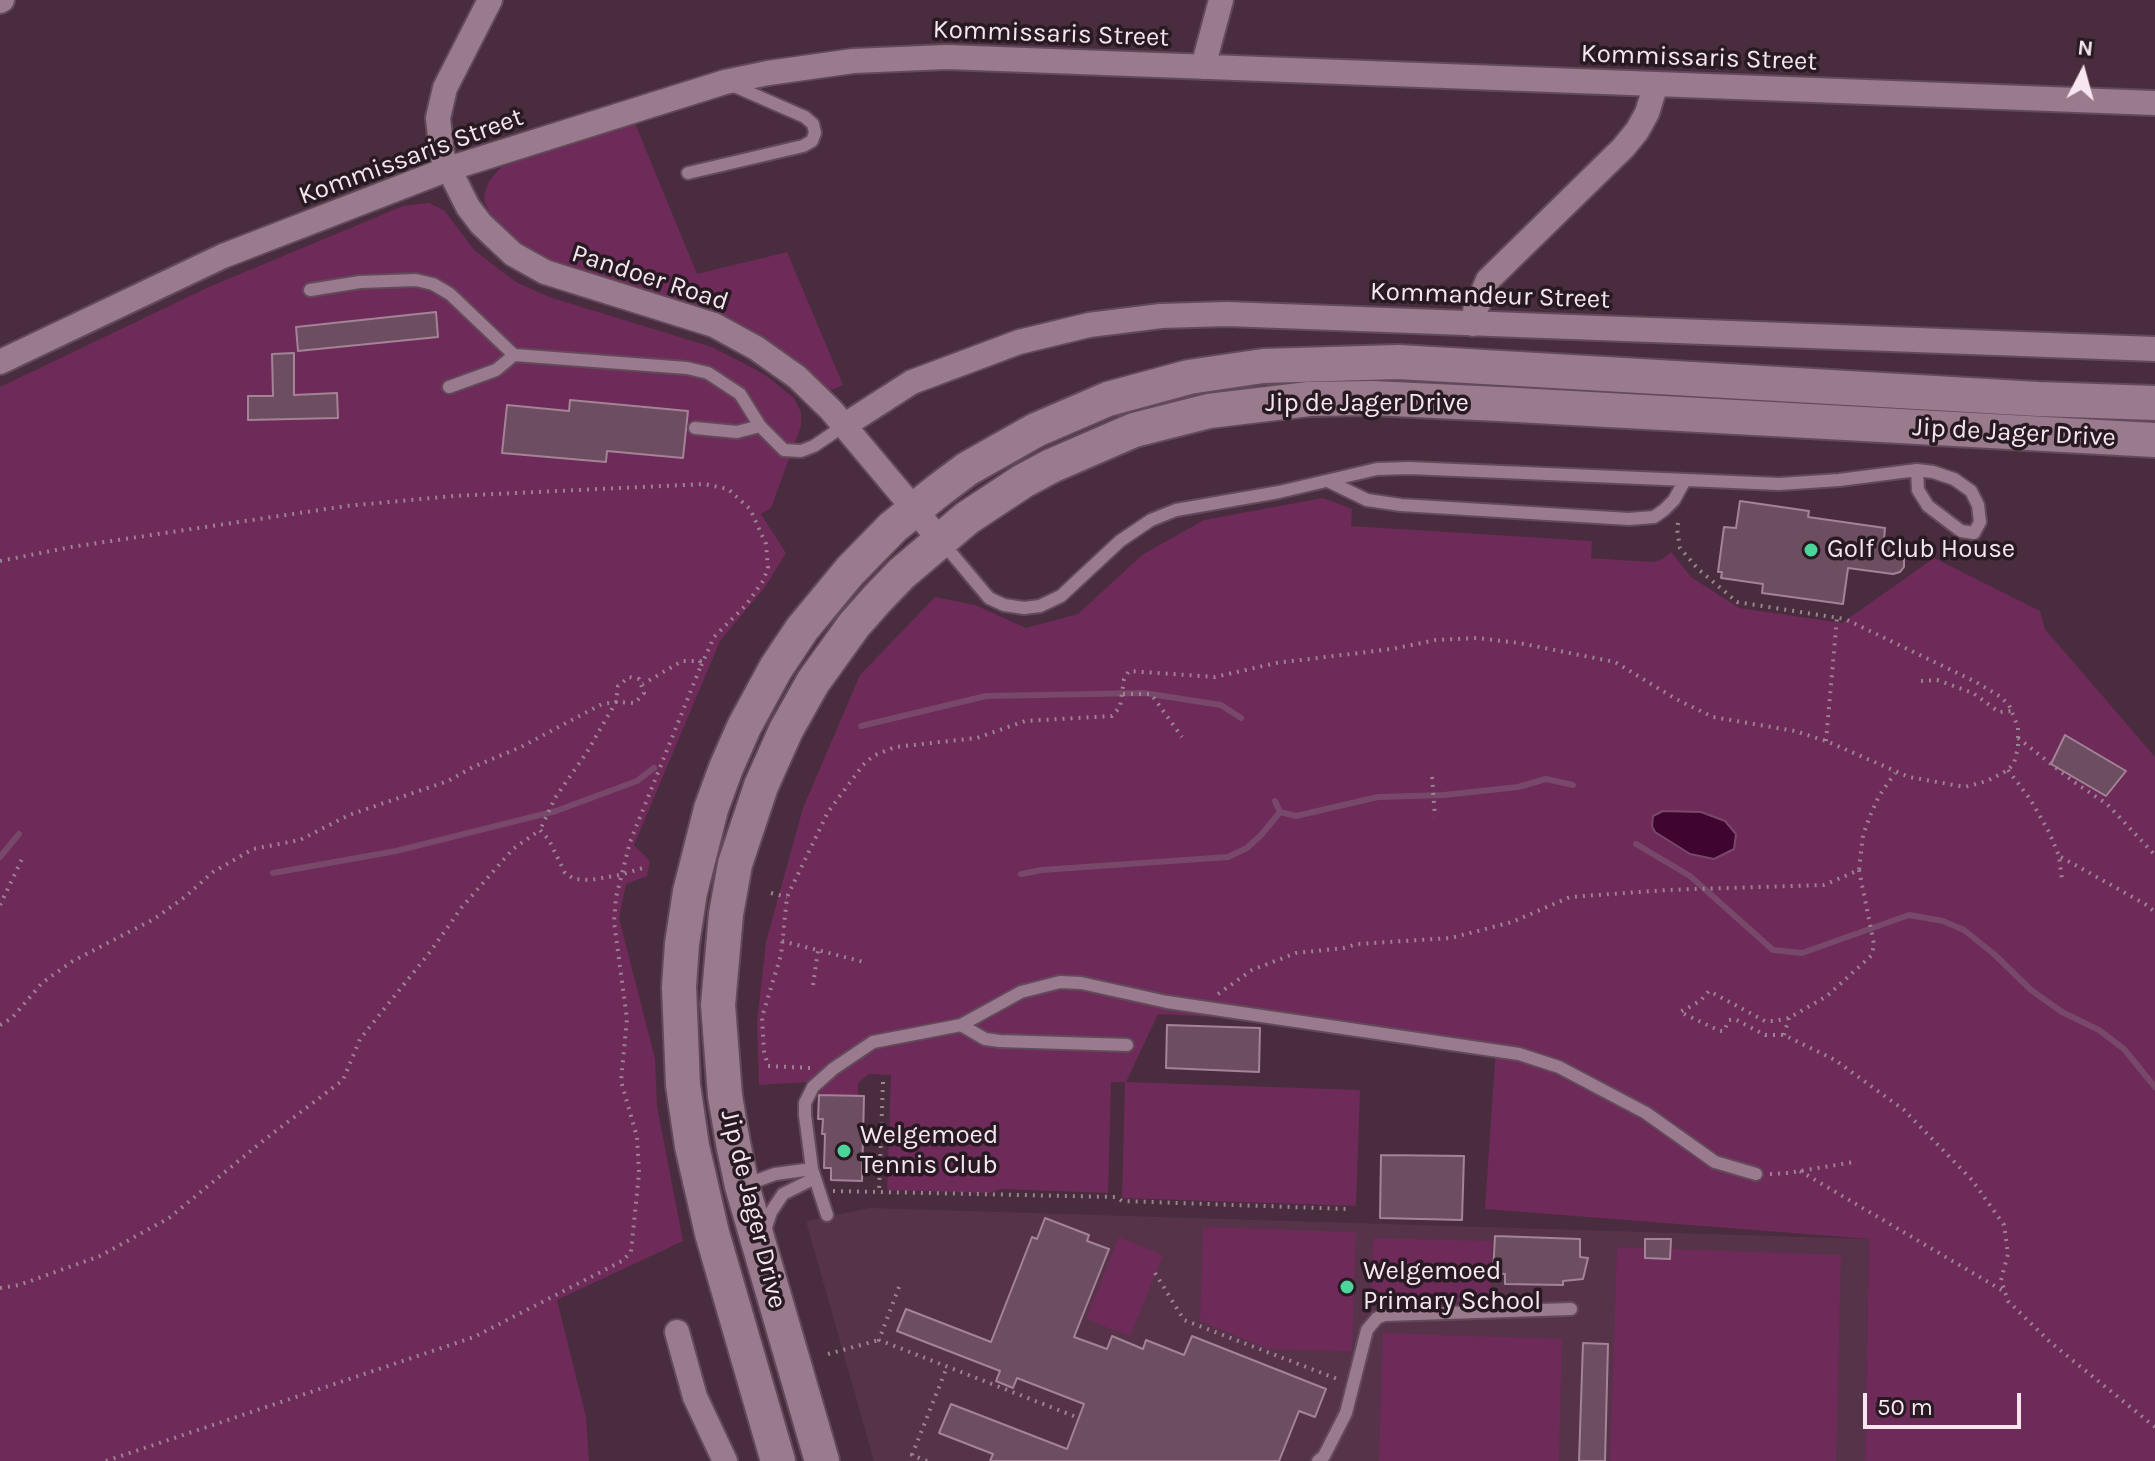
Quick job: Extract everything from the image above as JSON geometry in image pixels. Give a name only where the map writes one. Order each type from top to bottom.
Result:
[{"type":"main road","name":"Jip de Jager Drive","points":[[776,1454],[712,1233],[692,1146],[683,1085],[679,987],[690,892],[711,809],[744,727],[776,668],[802,629],[850,571],[915,509],[967,469],[1036,430],[1108,399],[1227,370],[1263,366],[1412,362],[2038,399],[2155,403]]},
{"type":"main road","name":"Jip de Jager Drive","points":[[822,1461],[742,1186],[733,1143],[720,1049],[719,993],[726,914],[735,864],[767,772],[786,730],[830,657],[877,599],[967,518],[1023,481],[1111,439],[1156,423],[1197,414],[1309,399],[1372,398],[1499,404],[2155,440]]},
{"type":"main road","points":[[742,1186],[730,1199],[726,1223],[769,1378],[776,1454]]},
{"type":"street","name":"Pandoer Road","points":[[490,0],[445,88],[439,144],[448,169],[468,207],[481,224],[513,254],[560,278],[714,325],[756,348],[797,377],[845,425],[940,540]]},
{"type":"street","points":[[1203,67],[1221,0]]},
{"type":"street","name":"Kommissaris Street","points":[[0,362],[223,256],[448,169],[725,82],[810,66],[900,58],[2155,103]]},
{"type":"street","points":[[1473,324],[1488,280],[1623,148],[1647,113],[1656,84]]},
{"type":"street","name":"Kommandeur Street","points":[[845,425],[912,382],[1019,342],[1089,325],[1161,316],[1227,314],[2155,349]]},
{"type":"street","points":[[677,1332],[695,1397],[725,1461]]},
{"type":"lane","points":[[688,173],[803,146],[812,141],[815,133],[813,124],[805,117],[725,82]]},
{"type":"lane","points":[[310,290],[391,280],[433,284],[450,294],[514,355],[687,368],[708,373],[740,394],[760,426],[784,450],[801,451],[814,446],[845,425]]},
{"type":"lane","points":[[449,387],[496,370],[514,355]]},
{"type":"lane","points":[[695,428],[737,432],[760,426]]},
{"type":"lane","points":[[940,540],[989,598],[1004,605],[1024,608],[1040,606],[1061,596],[1120,541],[1151,520],[1176,510],[1377,469],[1409,468],[1779,484],[1917,470],[1954,479],[1971,491],[1978,505],[1980,522],[1974,533],[1961,531],[1928,506],[1918,490],[1917,470]]},
{"type":"lane","points":[[1328,481],[1367,500],[1401,505],[1629,519],[1654,517],[1674,500],[1685,480]]},
{"type":"lane","points":[[827,1215],[815,1179],[805,1103],[813,1087],[873,1042],[961,1025],[1021,992],[1060,982],[1081,983],[1167,1002],[1519,1054],[1559,1067],[1646,1113],[1715,1162],[1756,1174]]},
{"type":"lane","points":[[961,1025],[985,1039],[1000,1041],[1127,1045]]},
{"type":"lane","points":[[733,1143],[763,1169],[775,1174],[815,1179]]},
{"type":"lane","points":[[742,1186],[775,1174]]},
{"type":"lane","points":[[764,1260],[767,1223],[775,1204],[795,1186],[815,1179]]},
{"type":"lane","points":[[1318,1461],[1324,1456],[1346,1413],[1367,1330],[1377,1318],[1385,1315],[1571,1309]]},
{"type":"path","points":[[0,561],[346,506],[453,496],[704,484],[728,489],[750,509],[766,544],[768,568],[763,581],[746,605],[714,637],[630,842],[620,875],[614,922],[627,1019],[621,1081],[637,1137],[639,1173],[631,1252],[622,1261],[474,1337],[106,1461]]},
{"type":"path","points":[[837,1066],[821,1069],[768,1066],[762,1017],[781,955],[787,897],[828,812],[863,765],[873,756],[895,747],[977,738],[1025,721],[1112,716],[1117,713],[1126,674],[1136,670],[1215,677],[1276,663],[1392,649],[1436,640],[1477,638],[1615,662],[1713,717],[1795,731],[1826,741],[1895,773],[1965,787],[1987,781],[2008,770],[2016,756],[2018,727],[2001,697],[1853,622],[1743,604],[1733,599],[1698,569],[1680,548],[1677,529],[1680,511],[1674,500]]},
{"type":"path","points":[[1826,741],[1837,618]]},
{"type":"path","points":[[643,684],[682,661],[700,661],[700,668]]},
{"type":"path","points":[[0,1025],[12,1018],[42,983],[71,962],[154,919],[213,872],[253,849],[300,840],[349,815],[448,781],[602,704],[616,702],[635,703],[644,693],[643,684],[639,679],[629,677],[621,682],[616,702],[555,798],[540,830],[513,849],[462,907],[360,1039],[343,1080],[169,1218],[100,1256],[19,1285],[0,1288]]},
{"type":"path","points":[[1921,681],[1937,680],[1973,693],[1999,712],[2011,711]]},
{"type":"path","points":[[1122,697],[1151,694],[1182,737]]},
{"type":"path","points":[[2018,738],[2107,804],[2155,855]]},
{"type":"path","points":[[2008,770],[2040,816],[2059,856],[2062,880]]},
{"type":"path","points":[[1895,773],[1879,796],[1863,835],[1859,870],[1874,944],[1872,955],[1827,996],[1789,1018],[1765,1021],[1709,991],[1700,1001],[1680,1012],[1720,1031],[1724,1031],[1729,1020],[1735,1019],[1765,1035],[1784,1035],[1835,1060],[1886,1096],[1940,1144],[1972,1180],[2004,1225],[2008,1254],[2001,1280],[2008,1301],[2050,1342],[2155,1427]]},
{"type":"path","points":[[1432,777],[1435,817]]},
{"type":"path","points":[[540,830],[549,840],[565,873],[574,879],[590,880],[646,867]]},
{"type":"path","points":[[2059,856],[2155,912]]},
{"type":"path","points":[[0,905],[22,859]]},
{"type":"path","points":[[1210,999],[1252,970],[1296,953],[1357,944],[1451,938],[1512,922],[1570,897],[1667,890],[1800,888],[1824,885],[1859,870]]},
{"type":"path","points":[[771,893],[787,897]]},
{"type":"path","points":[[782,941],[864,962]]},
{"type":"path","points":[[813,985],[818,951]]},
{"type":"path","points":[[1784,1035],[1789,1018]]},
{"type":"path","points":[[879,1192],[883,1082]]},
{"type":"path","points":[[1788,1173],[1854,1162]]},
{"type":"path","points":[[1800,1171],[2005,1293]]},
{"type":"path","points":[[815,1179],[879,1192],[1101,1196],[1116,1197],[1122,1201],[1348,1209]]},
{"type":"path","points":[[1155,1273],[1184,1320],[1354,1386]]},
{"type":"path","points":[[879,1340],[899,1287]]},
{"type":"path","points":[[828,1354],[879,1340],[1079,1418]]},
{"type":"path","points":[[923,1460],[912,1455],[947,1366]]},
{"type":"shaded area","points":[[634,121],[697,274],[787,252],[843,385],[830,391],[802,366],[710,312],[549,261],[518,244],[496,224],[484,196],[489,181],[501,167]]},
{"type":"shaded area","points":[[429,203],[444,210],[475,251],[516,282],[549,297],[712,347],[764,374],[794,398],[801,412],[801,426],[771,508],[761,514],[786,553],[765,587],[720,641],[634,845],[650,861],[647,876],[626,884],[619,918],[655,1059],[657,1106],[683,1241],[557,1300],[586,1417],[589,1461],[0,1461],[0,387],[211,286],[403,206]]},
{"type":"shaded area","points":[[1323,498],[1352,509],[1351,526],[1592,541],[1591,558],[1654,562],[1671,552],[1691,577],[1739,608],[1842,623],[1934,558],[2040,611],[2045,629],[2155,757],[2155,1461],[1865,1461],[1869,1239],[1485,1209],[1496,1046],[1356,1024],[1158,1014],[1126,1082],[1360,1090],[1356,1206],[1122,1198],[1125,1082],[1111,1082],[1108,1193],[1001,1189],[989,1193],[887,1190],[891,1075],[869,1074],[858,1083],[858,1096],[818,1095],[808,1082],[759,1085],[757,1023],[766,942],[803,808],[860,675],[935,597],[975,605],[1026,628],[1078,614],[1142,555],[1204,520]]},
{"type":"shaded area","points":[[1663,811],[1701,812],[1725,821],[1736,834],[1734,849],[1714,859],[1690,854],[1655,832],[1653,816]]},
{"type":"shaded area","name":"Welgemoed Primary School","points":[[870,1208],[1869,1239],[1865,1461],[874,1461],[806,1221]]},
{"type":"shaded area","points":[[1203,1227],[1356,1232],[1352,1351],[1268,1349],[1200,1321]]},
{"type":"shaded area","points":[[1119,1237],[1163,1255],[1130,1336],[1086,1319]]},
{"type":"shaded area","points":[[1373,1238],[1492,1241],[1490,1301],[1371,1299]]},
{"type":"shaded area","points":[[1617,1247],[1645,1248],[1645,1259],[1670,1259],[1671,1249],[1841,1255],[1836,1461],[1610,1461]]},
{"type":"shaded area","points":[[1383,1333],[1562,1339],[1559,1461],[1379,1461]]},
{"type":"building","points":[[436,312],[438,337],[298,351],[296,327]]},
{"type":"building","points":[[294,353],[294,395],[337,393],[338,418],[248,420],[248,396],[273,396],[272,354]]},
{"type":"building","points":[[570,400],[688,411],[683,458],[607,451],[606,462],[502,453],[507,405],[569,411]]},
{"type":"building","name":"Golf Club House","points":[[1740,501],[1809,511],[1808,517],[1885,528],[1884,540],[1904,553],[1904,567],[1893,574],[1848,568],[1843,604],[1762,593],[1763,584],[1721,578],[1722,572],[1718,572],[1724,527],[1736,528]]},
{"type":"building","points":[[2065,735],[2126,771],[2106,796],[2051,764]]},
{"type":"building","points":[[1167,1025],[1260,1028],[1259,1072],[1166,1068]]},
{"type":"building","name":"Welgemoed Tennis Club","points":[[819,1095],[864,1096],[862,1181],[831,1180],[831,1168],[824,1168],[825,1134],[822,1134],[823,1119],[818,1119]]},
{"type":"building","points":[[1381,1155],[1464,1156],[1462,1220],[1380,1218]]},
{"type":"building","points":[[1045,1218],[1089,1235],[1087,1241],[1109,1249],[1074,1337],[1107,1349],[1112,1336],[1143,1349],[1146,1340],[1184,1355],[1192,1336],[1326,1389],[1315,1417],[1299,1411],[1279,1461],[990,1461],[993,1454],[939,1433],[951,1404],[1067,1449],[1084,1404],[1017,1378],[1013,1388],[996,1381],[1000,1371],[897,1331],[906,1309],[991,1342],[1032,1237],[1037,1239]]},
{"type":"building","points":[[1495,1236],[1580,1239],[1580,1257],[1588,1258],[1583,1279],[1563,1281],[1563,1285],[1505,1284],[1505,1274],[1493,1273]]},
{"type":"building","points":[[1645,1239],[1671,1239],[1670,1259],[1645,1258]]},
{"type":"building","points":[[1583,1343],[1608,1344],[1605,1461],[1579,1461]]},
{"type":"waterway","points":[[861,726],[986,696],[1144,693],[1221,705],[1241,718]]},
{"type":"waterway","points":[[273,873],[396,851],[556,811],[637,781],[654,768]]},
{"type":"waterway","points":[[1275,801],[1280,812],[1296,816],[1378,797],[1444,795],[1518,787],[1546,779],[1573,785]]},
{"type":"waterway","points":[[1021,874],[1228,857],[1247,848],[1280,812]]},
{"type":"waterway","points":[[0,857],[19,834]]},
{"type":"waterway","points":[[1636,844],[1690,876],[1773,950],[1802,953],[1909,915],[1943,921],[1964,930],[2031,990],[2062,1012],[2099,1030],[2124,1049],[2155,1087]]},
{"type":"place","name":"Golf Club House","points":[[1811,550]]},
{"type":"place","name":"Welgemoed Tennis Club","points":[[844,1151]]},
{"type":"place","name":"Welgemoed Primary School","points":[[1347,1287]]}]
